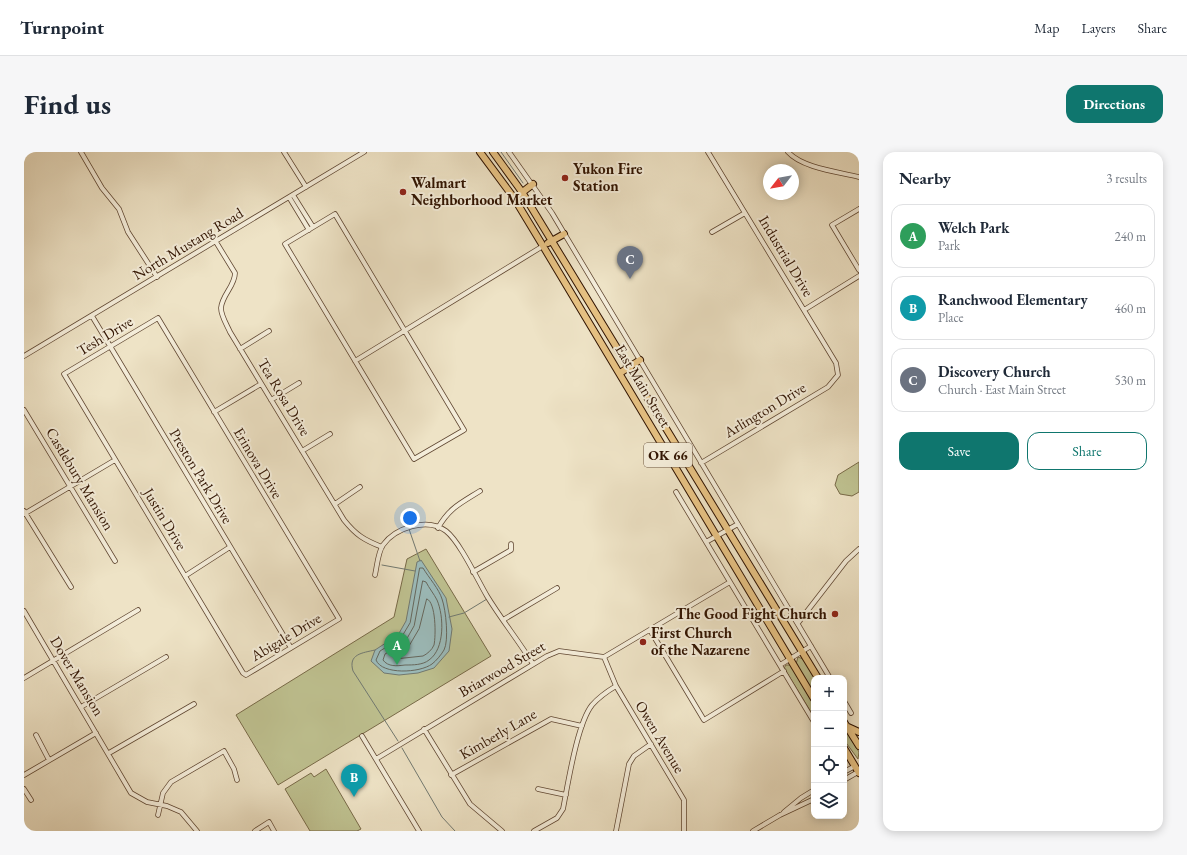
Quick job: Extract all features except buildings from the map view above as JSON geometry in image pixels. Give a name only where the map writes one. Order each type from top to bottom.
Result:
[{"type":"highway","name":"East Main Street","points":[[480,152],[514,198],[811,694]]},
{"type":"highway","name":"East Main Street","points":[[492,152],[522,192],[816,675]]},
{"type":"highway","points":[[514,198],[533,184]]},
{"type":"highway","points":[[543,246],[564,234]]},
{"type":"highway","points":[[620,373],[640,360]]},
{"type":"highway","points":[[847,725],[859,732]]},
{"type":"highway","points":[[847,726],[859,746]]},
{"type":"highway","points":[[847,753],[858,770]]},
{"type":"highway","points":[[858,770],[859,759]]},
{"type":"street","points":[[81,152],[102,188],[119,209],[128,232],[156,277]]},
{"type":"street","points":[[284,152],[306,187]]},
{"type":"street","name":"North Mustang Road","points":[[24,356],[364,152]]},
{"type":"street","name":"East Main Street","points":[[509,152],[533,184],[564,234],[828,675]]},
{"type":"street","name":"Industrial Drive","points":[[708,152],[836,363],[838,375]]},
{"type":"street","points":[[788,152],[794,159],[804,163],[859,177]]},
{"type":"street","points":[[291,196],[311,229]]},
{"type":"street","points":[[859,209],[832,225],[859,270]]},
{"type":"street","points":[[712,232],[745,213]]},
{"type":"street","points":[[335,214],[405,331],[464,430],[414,459],[285,244],[335,214]]},
{"type":"street","name":"Tea Rosa Drive","points":[[216,242],[235,273],[231,288],[221,308],[225,322],[302,451],[355,534],[369,542],[382,546]]},
{"type":"street","points":[[355,361],[543,246]]},
{"type":"street","points":[[804,310],[859,276]]},
{"type":"street","name":"Preston Park Drive","points":[[92,316],[291,648]]},
{"type":"street","name":"Tesh Drive","points":[[64,374],[158,318]]},
{"type":"street","name":"Erinova Drive","points":[[158,318],[339,619]]},
{"type":"street","points":[[240,349],[269,331]]},
{"type":"street","name":"Justin Drive","points":[[64,374],[243,673],[246,675]]},
{"type":"street","name":"Arlington Drive","points":[[701,463],[828,387],[838,375]]},
{"type":"street","points":[[271,400],[299,383]]},
{"type":"street","points":[[214,412],[261,384]]},
{"type":"street","name":"Castlebury Mansion","points":[[24,410],[115,561]]},
{"type":"street","points":[[302,451],[330,434]]},
{"type":"street","points":[[71,587],[24,513],[115,460]]},
{"type":"street","points":[[335,504],[360,487]]},
{"type":"street","points":[[438,528],[445,515],[452,508],[480,491]]},
{"type":"street","points":[[676,492],[811,717]]},
{"type":"street","points":[[706,542],[738,524]]},
{"type":"street","points":[[375,575],[382,546],[392,535],[410,527],[422,526],[438,528],[450,535],[512,634],[519,641],[533,664]]},
{"type":"street","points":[[473,572],[510,550],[511,544]]},
{"type":"street","points":[[185,576],[230,547]]},
{"type":"street","points":[[798,623],[846,561],[859,549]]},
{"type":"street","points":[[604,657],[730,582]]},
{"type":"street","points":[[503,620],[557,588]]},
{"type":"street","points":[[24,678],[138,610]]},
{"type":"street","name":"Dover Mansion","points":[[24,611],[132,792],[147,802],[160,804],[181,812],[197,831]]},
{"type":"street","name":"Abigale Drive","points":[[246,675],[339,619]]},
{"type":"street","points":[[650,630],[704,720],[784,671]]},
{"type":"street","points":[[780,664],[811,646]]},
{"type":"street","name":"Briarwood Street","points":[[376,759],[533,664],[559,651],[592,657],[604,657]]},
{"type":"street","points":[[81,707],[166,657]]},
{"type":"street","name":"Owen Avenue","points":[[604,657],[616,686],[684,800],[684,831]]},
{"type":"street","points":[[534,831],[557,818],[563,809],[582,726],[591,706],[603,693],[616,686]]},
{"type":"street","points":[[109,753],[194,704]]},
{"type":"street","points":[[847,706],[852,713]]},
{"type":"street","name":"Kimberly Lane","points":[[452,775],[550,719],[582,726]]},
{"type":"street","points":[[424,729],[470,804],[502,831]]},
{"type":"street","points":[[24,775],[96,733]]},
{"type":"street","points":[[36,735],[49,760]]},
{"type":"street","points":[[362,736],[419,831]]},
{"type":"street","points":[[616,831],[629,764],[634,756],[651,744]]},
{"type":"street","points":[[158,815],[163,793],[171,782],[224,751],[234,768],[237,780]]},
{"type":"street","points":[[847,772],[858,770]]},
{"type":"street","points":[[847,778],[858,770]]},
{"type":"street","points":[[538,788],[566,794]]},
{"type":"street","points":[[24,789],[31,800]]},
{"type":"street","points":[[780,815],[811,792]]},
{"type":"street","points":[[802,797],[807,804]]},
{"type":"street","points":[[753,831],[780,815],[811,801]]},
{"type":"street","points":[[254,831],[269,822],[274,831]]},
{"type":"green space","points":[[859,462],[859,492],[852,496],[840,494],[835,485],[838,475]]},
{"type":"green space","points":[[426,549],[491,656],[278,785],[236,715],[394,617],[407,559]]},
{"type":"green space","points":[[798,657],[803,659],[813,675],[811,675],[811,689],[796,664]]},
{"type":"green space","points":[[786,665],[791,665],[811,698],[811,712],[784,668]]},
{"type":"green space","points":[[847,732],[859,752],[858,759],[847,744]]},
{"type":"green space","points":[[326,769],[361,829],[357,831],[310,831],[285,789],[311,773],[314,777]]},
{"type":"water","points":[[421,560],[446,598],[452,629],[449,651],[434,668],[418,673],[399,675],[384,673],[371,661],[375,650],[398,635],[406,621],[417,562]]},
{"type":"waterway","points":[[501,152],[523,183]]},
{"type":"waterway","points":[[409,529],[420,561]]},
{"type":"waterway","points":[[382,565],[415,571]]},
{"type":"waterway","points":[[449,617],[464,613],[487,599]]},
{"type":"waterway","points":[[375,650],[357,655],[352,661],[353,671],[398,741]]},
{"type":"waterway","points":[[402,748],[442,817],[455,831]]},
{"type":"place","name":"Yukon Fire Station","points":[[565,178]]},
{"type":"place","name":"Walmart Neighborhood Market","points":[[403,192]]},
{"type":"place","name":"Discovery Church","points":[[630,279]]},
{"type":"place","name":"The Good Fight Church","points":[[835,614]]},
{"type":"place","name":"First Church of the Nazarene","points":[[643,642]]},
{"type":"place","name":"Welch Park","points":[[397,665]]},
{"type":"place","name":"Ranchwood Elementary","points":[[354,797]]}]
